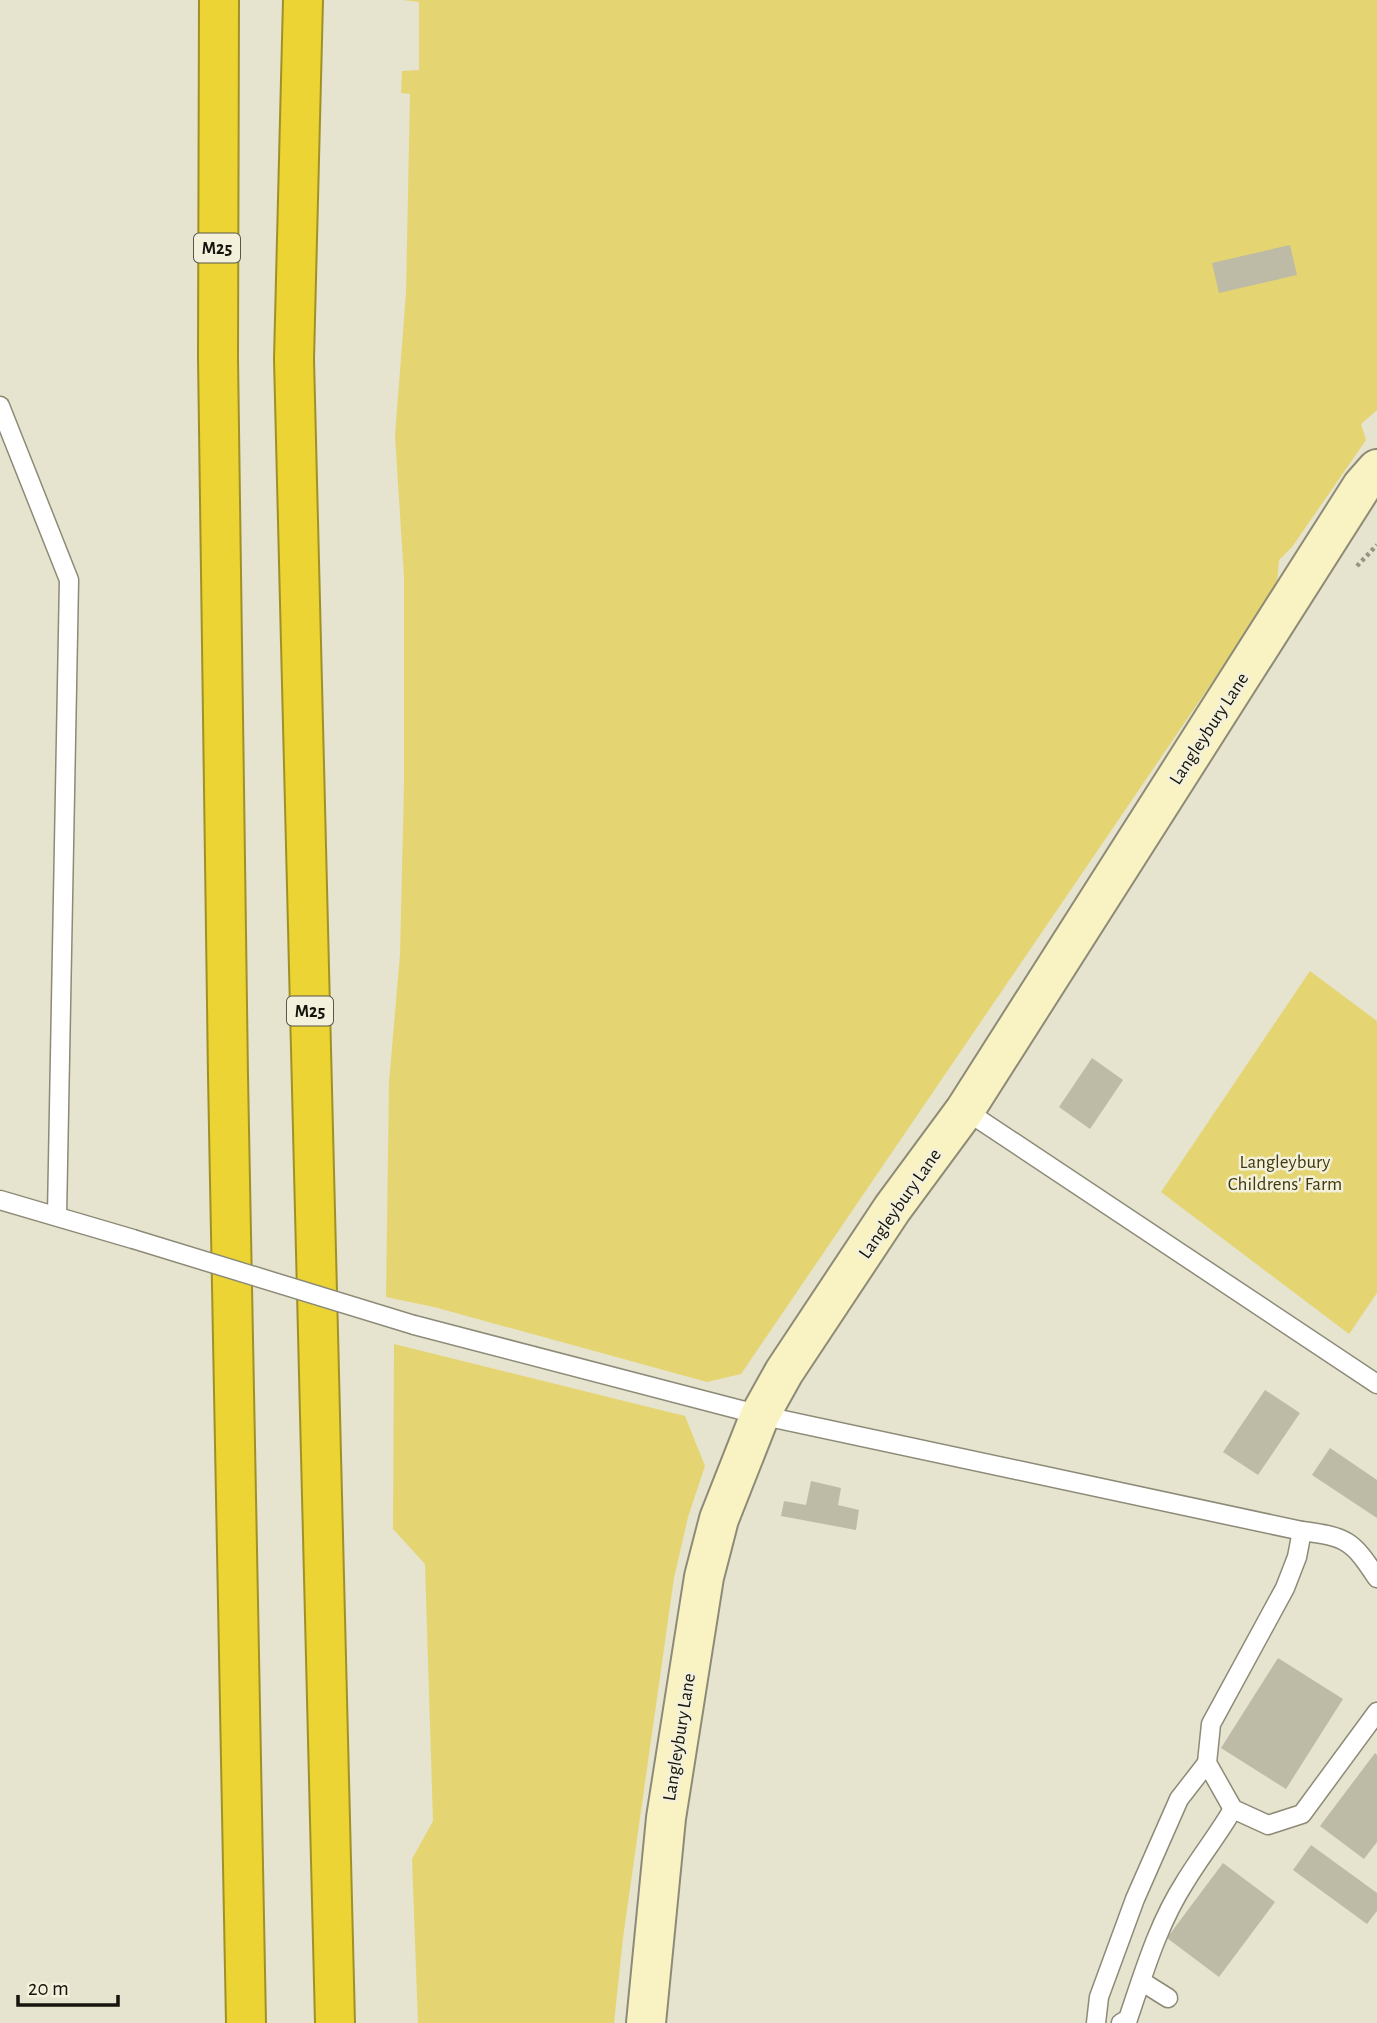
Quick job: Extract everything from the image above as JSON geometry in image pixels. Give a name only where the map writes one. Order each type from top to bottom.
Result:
[{"type":"highway","name":"M25","points":[[219,0],[218,357],[246,2023]]},
{"type":"highway","name":"M25","points":[[303,0],[294,359],[335,2023]]},
{"type":"street","name":"Langleybury Lane","points":[[646,2023],[666,1818],[704,1577],[719,1518],[760,1415],[784,1372],[892,1209],[965,1110],[1362,486],[1377,470]]},
{"type":"lane","points":[[0,406],[69,580],[57,1216]]},
{"type":"lane","points":[[965,1110],[1377,1384]]},
{"type":"lane","points":[[0,1200],[414,1325],[760,1415],[1302,1531],[1334,1535],[1358,1549],[1377,1578]]},
{"type":"lane","points":[[1096,2023],[1099,1997],[1135,1899],[1179,1799],[1206,1763],[1211,1724],[1285,1588],[1297,1557],[1302,1531]]},
{"type":"lane","points":[[1206,1763],[1233,1809],[1268,1825],[1302,1814],[1377,1712]]},
{"type":"lane","points":[[1121,2023],[1128,2018],[1154,1942],[1184,1883],[1233,1809]]},
{"type":"lane","points":[[1140,1981],[1168,1998]]},
{"type":"green space","points":[[403,0],[1377,0],[1377,410],[1361,424],[1366,440],[1292,547],[1279,560],[1277,583],[1213,681],[741,1374],[707,1382],[434,1307],[386,1297],[389,1082],[400,955],[404,784],[404,577],[395,436],[406,293],[410,94],[401,93],[402,71],[419,70],[419,2]]},
{"type":"green space","name":"Langleybury Childrens' Farm","points":[[1310,971],[1377,1021],[1377,1293],[1349,1334],[1161,1192]]},
{"type":"green space","points":[[394,1344],[685,1416],[705,1466],[688,1517],[674,1578],[623,1938],[614,2023],[418,2023],[412,1859],[433,1821],[425,1564],[393,1529]]},
{"type":"building","points":[[1290,245],[1297,275],[1219,293],[1212,263]]},
{"type":"building","points":[[1092,1058],[1123,1080],[1090,1129],[1059,1107]]},
{"type":"building","points":[[1265,1390],[1300,1413],[1258,1475],[1223,1452]]},
{"type":"building","points":[[1330,1448],[1377,1480],[1377,1518],[1312,1475]]},
{"type":"building","points":[[811,1481],[841,1488],[838,1505],[859,1510],[856,1530],[781,1516],[784,1501],[806,1505]]},
{"type":"building","points":[[1278,1658],[1343,1699],[1286,1789],[1221,1748]]},
{"type":"building","points":[[1375,1753],[1377,1842],[1364,1859],[1320,1826]]},
{"type":"building","points":[[1311,1845],[1377,1893],[1377,1911],[1367,1924],[1293,1870]]},
{"type":"building","points":[[1223,1863],[1275,1902],[1219,1977],[1167,1938]]}]
